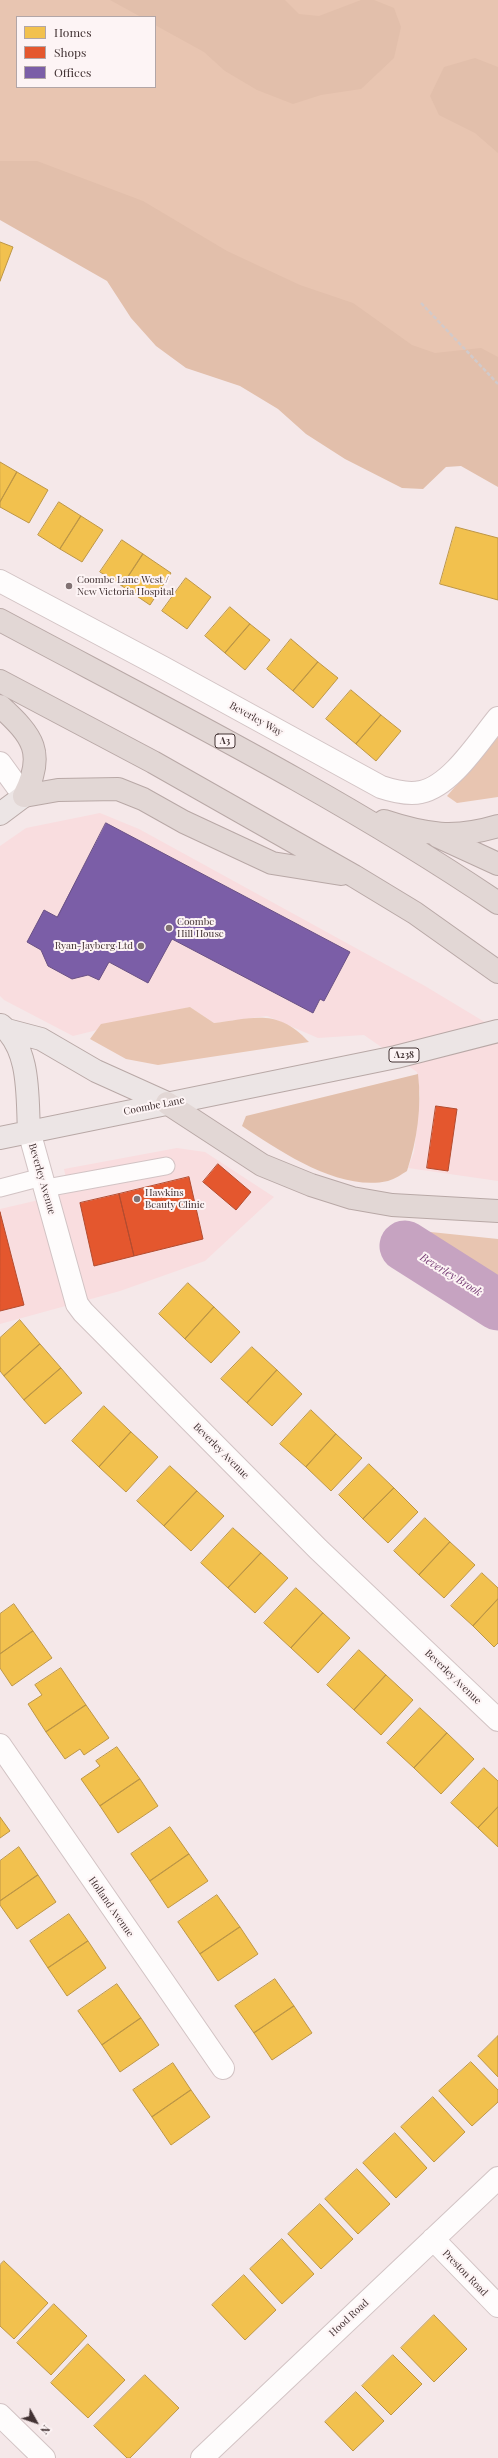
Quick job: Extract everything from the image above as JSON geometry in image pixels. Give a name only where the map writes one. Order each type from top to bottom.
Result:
[{"type":"highway","name":"A3","points":[[0,620],[348,809],[447,868],[498,903]]},
{"type":"highway","points":[[0,681],[153,762],[354,876],[415,913],[498,972]]},
{"type":"highway","points":[[0,706],[15,720],[27,735],[34,750],[36,764],[32,780],[24,796]]},
{"type":"highway","points":[[24,796],[58,790],[118,789],[143,799],[184,822],[272,864],[354,876]]},
{"type":"highway","points":[[348,809],[400,826],[436,835],[498,864]]},
{"type":"highway","points":[[436,835],[482,831],[498,826]]},
{"type":"highway","points":[[167,1104],[262,1165],[311,1185],[352,1198],[392,1205],[498,1211]]},
{"type":"main road","points":[[0,814],[24,796]]},
{"type":"main road","points":[[4,1027],[41,1039],[96,1071],[167,1104]]},
{"type":"main road","points":[[4,1027],[19,1047],[23,1061],[29,1131]]},
{"type":"main road","name":"Coombe Lane","points":[[0,1138],[167,1104],[308,1073],[396,1057],[498,1031]]},
{"type":"street","name":"Beverley Way","points":[[0,581],[162,667],[381,787],[394,791],[420,792],[437,786],[451,774],[498,718]]},
{"type":"street","points":[[0,763],[24,796]]},
{"type":"street","name":"Beverley Avenue","points":[[29,1131],[77,1304],[83,1312],[318,1549],[498,1720]]},
{"type":"street","name":"Holland Avenue","points":[[0,1745],[223,2068]]},
{"type":"street","name":"Hood Road","points":[[202,2458],[498,2178]]},
{"type":"street","name":"Preston Road","points":[[433,2239],[498,2306]]},
{"type":"street","points":[[0,2415],[44,2458]]},
{"type":"lane","points":[[0,1188],[166,1166]]},
{"type":"path","points":[[422,303],[498,384]]},
{"type":"shaded area","points":[[0,0],[498,0],[498,482],[0,211]]},
{"type":"shaded area","points":[[110,0],[285,0],[299,14],[319,16],[361,0],[374,0],[394,8],[401,27],[394,58],[361,89],[321,95],[293,104],[257,90],[225,71],[204,52],[156,26],[156,16],[139,16]]},
{"type":"shaded area","points":[[475,58],[498,67],[498,153],[475,133],[439,115],[430,96],[444,67]]},
{"type":"shaded area","points":[[0,161],[37,161],[143,201],[227,251],[300,285],[353,303],[412,345],[435,353],[481,348],[498,357],[498,487],[461,466],[446,467],[423,489],[402,488],[345,459],[306,434],[278,409],[240,386],[186,368],[156,346],[131,318],[107,281],[0,220]]},
{"type":"shaded area","points":[[498,737],[498,797],[457,803],[447,796]]},
{"type":"shaded area","points":[[100,813],[139,829],[425,986],[498,1030],[498,1181],[408,1168],[414,1152],[420,1096],[417,1072],[364,1035],[318,1038],[267,1016],[214,1023],[190,1007],[73,1036],[4,1000],[0,996],[0,846],[26,828]]},
{"type":"shaded area","points":[[190,1007],[214,1023],[253,1018],[276,1020],[287,1024],[298,1031],[309,1042],[158,1065],[126,1059],[90,1039],[101,1024]]},
{"type":"shaded area","points":[[418,1074],[419,1111],[411,1159],[407,1171],[388,1181],[370,1183],[350,1181],[331,1175],[293,1158],[242,1126],[246,1116]]},
{"type":"shaded area","points":[[177,1148],[205,1152],[274,1197],[205,1261],[120,1291],[0,1324],[0,1209],[69,1193],[64,1169]]},
{"type":"shaded area","points":[[421,1231],[498,1239],[498,1284]]},
{"type":"building: Homes","points":[[0,242],[13,247],[0,281]]},
{"type":"building: Homes","points":[[0,462],[17,472],[0,502]]},
{"type":"building: Homes","points":[[17,472],[48,490],[29,523],[0,507],[0,502]]},
{"type":"building: Homes","points":[[59,502],[81,516],[60,549],[38,535]]},
{"type":"building: Homes","points":[[81,516],[103,530],[82,562],[60,549]]},
{"type":"building: Homes","points":[[456,527],[498,538],[498,600],[440,584]]},
{"type":"building: Homes","points":[[122,540],[143,554],[122,586],[100,572]]},
{"type":"building: Homes","points":[[143,554],[171,573],[150,605],[122,586]]},
{"type":"building: Homes","points":[[186,578],[211,597],[187,629],[162,611]]},
{"type":"building: Homes","points":[[230,607],[250,624],[225,653],[205,636]]},
{"type":"building: Homes","points":[[250,624],[270,640],[245,670],[225,653]]},
{"type":"building: Homes","points":[[291,639],[318,662],[293,691],[267,669]]},
{"type":"building: Homes","points":[[318,662],[338,678],[313,708],[293,691]]},
{"type":"building: Homes","points":[[351,690],[381,715],[356,744],[326,719]]},
{"type":"building: Homes","points":[[381,715],[401,731],[376,761],[356,744]]},
{"type":"building: Homes","points":[[188,1283],[214,1307],[185,1339],[159,1314]]},
{"type":"building: Homes","points":[[214,1307],[240,1332],[211,1363],[185,1339]]},
{"type":"building: Homes","points":[[20,1320],[40,1344],[4,1376],[0,1371],[0,1338]]},
{"type":"building: Homes","points":[[40,1344],[61,1368],[24,1400],[4,1376]]},
{"type":"building: Homes","points":[[252,1347],[277,1370],[247,1403],[221,1379]]},
{"type":"building: Homes","points":[[61,1368],[82,1393],[45,1424],[24,1400]]},
{"type":"building: Homes","points":[[277,1370],[302,1394],[272,1426],[247,1403]]},
{"type":"building: Homes","points":[[104,1406],[131,1432],[99,1467],[72,1441]]},
{"type":"building: Homes","points":[[311,1410],[336,1434],[306,1467],[280,1444]]},
{"type":"building: Homes","points":[[131,1432],[158,1457],[126,1492],[99,1467]]},
{"type":"building: Homes","points":[[336,1434],[362,1458],[331,1491],[306,1467]]},
{"type":"building: Homes","points":[[369,1464],[394,1488],[363,1519],[339,1495]]},
{"type":"building: Homes","points":[[170,1466],[197,1491],[164,1526],[137,1501]]},
{"type":"building: Homes","points":[[394,1488],[418,1512],[388,1543],[363,1519]]},
{"type":"building: Homes","points":[[197,1491],[224,1516],[191,1551],[164,1526]]},
{"type":"building: Homes","points":[[425,1518],[450,1542],[419,1575],[394,1551]]},
{"type":"building: Homes","points":[[233,1528],[261,1553],[228,1588],[201,1563]]},
{"type":"building: Homes","points":[[450,1542],[475,1565],[444,1598],[419,1575]]},
{"type":"building: Homes","points":[[261,1553],[288,1578],[255,1613],[228,1588]]},
{"type":"building: Homes","points":[[482,1573],[498,1588],[498,1599],[473,1626],[451,1606]]},
{"type":"building: Homes","points":[[296,1588],[323,1613],[291,1648],[264,1623]]},
{"type":"building: Homes","points":[[498,1599],[498,1643],[494,1647],[473,1626]]},
{"type":"building: Homes","points":[[14,1604],[33,1631],[0,1654],[0,1614]]},
{"type":"building: Homes","points":[[323,1613],[350,1638],[318,1673],[291,1648]]},
{"type":"building: Homes","points":[[33,1631],[52,1658],[12,1686],[0,1668],[0,1654]]},
{"type":"building: Homes","points":[[359,1650],[386,1675],[354,1710],[327,1685]]},
{"type":"building: Homes","points":[[61,1668],[86,1705],[46,1732],[28,1704],[42,1695],[35,1685]]},
{"type":"building: Homes","points":[[386,1675],[413,1700],[381,1735],[354,1710]]},
{"type":"building: Homes","points":[[86,1705],[109,1738],[84,1755],[80,1749],[65,1759],[46,1732]]},
{"type":"building: Homes","points":[[420,1708],[447,1733],[414,1768],[387,1743]]},
{"type":"building: Homes","points":[[447,1733],[474,1759],[441,1794],[414,1768]]},
{"type":"building: Homes","points":[[117,1747],[140,1779],[100,1806],[81,1779],[100,1766],[96,1761]]},
{"type":"building: Homes","points":[[484,1768],[498,1781],[498,1807],[478,1828],[451,1803]]},
{"type":"building: Homes","points":[[140,1779],[158,1806],[118,1833],[100,1806]]},
{"type":"building: Homes","points":[[498,1807],[498,1847],[478,1828]]},
{"type":"building: Homes","points":[[0,1817],[10,1831],[0,1838]]},
{"type":"building: Homes","points":[[170,1827],[189,1854],[150,1881],[131,1854]]},
{"type":"building: Homes","points":[[19,1847],[38,1875],[0,1901],[0,1861]]},
{"type":"building: Homes","points":[[189,1854],[208,1881],[168,1908],[150,1881]]},
{"type":"building: Homes","points":[[38,1875],[56,1902],[17,1929],[0,1905],[0,1901]]},
{"type":"building: Homes","points":[[217,1895],[240,1927],[200,1954],[178,1922]]},
{"type":"building: Homes","points":[[69,1914],[88,1941],[48,1968],[30,1941]]},
{"type":"building: Homes","points":[[240,1927],[258,1954],[218,1981],[200,1954]]},
{"type":"building: Homes","points":[[88,1941],[106,1968],[67,1996],[48,1968]]},
{"type":"building: Homes","points":[[275,1979],[294,2006],[254,2033],[235,2006]]},
{"type":"building: Homes","points":[[117,1984],[141,2018],[102,2045],[78,2011]]},
{"type":"building: Homes","points":[[294,2006],[312,2033],[272,2060],[254,2033]]},
{"type":"building: Homes","points":[[141,2018],[159,2045],[120,2072],[102,2045]]},
{"type":"building: Homes","points":[[498,2036],[498,2077],[478,2056]]},
{"type":"building: Homes","points":[[471,2062],[498,2090],[498,2102],[472,2126],[439,2091]]},
{"type":"building: Homes","points":[[173,2063],[191,2090],[152,2117],[133,2090]]},
{"type":"building: Homes","points":[[191,2090],[210,2117],[171,2145],[152,2117]]},
{"type":"building: Homes","points":[[433,2097],[465,2132],[434,2162],[401,2127]]},
{"type":"building: Homes","points":[[395,2133],[427,2168],[396,2198],[363,2163]]},
{"type":"building: Homes","points":[[357,2169],[390,2204],[358,2234],[325,2199]]},
{"type":"building: Homes","points":[[320,2204],[353,2239],[321,2269],[288,2234]]},
{"type":"building: Homes","points":[[282,2239],[314,2274],[282,2304],[250,2269]]},
{"type":"building: Homes","points":[[4,2261],[48,2303],[14,2339],[0,2326],[0,2265]]},
{"type":"building: Homes","points":[[244,2275],[276,2310],[245,2340],[212,2305]]},
{"type":"building: Homes","points":[[54,2304],[87,2336],[51,2375],[17,2343]]},
{"type":"building: Homes","points":[[434,2315],[467,2349],[434,2382],[401,2348]]},
{"type":"building: Homes","points":[[88,2344],[125,2380],[88,2418],[51,2383]]},
{"type":"building: Homes","points":[[393,2355],[422,2384],[391,2415],[362,2386]]},
{"type":"building: Homes","points":[[145,2375],[179,2408],[130,2458],[127,2458],[94,2426]]},
{"type":"building: Homes","points":[[356,2392],[384,2421],[353,2451],[325,2422]]},
{"type":"building: Shops","points":[[436,1106],[457,1109],[448,1171],[427,1168]]},
{"type":"building: Shops","points":[[218,1164],[251,1192],[236,1210],[203,1182]]},
{"type":"building: Shops","points":[[189,1177],[203,1239],[134,1256],[119,1194]]},
{"type":"building: Shops","points":[[119,1194],[134,1256],[94,1266],[80,1203]]},
{"type":"building: Shops","points":[[0,1212],[24,1305],[0,1311]]},
{"type":"building: Offices","name":"Coombe Hill House","points":[[106,823],[350,952],[324,1001],[320,999],[313,1013],[172,939],[148,983],[109,962],[99,980],[88,975],[72,979],[48,966],[41,950],[27,942],[44,910],[57,917]]},
{"type":"waterway","name":"Beverley Brook","points":[[405,1246],[498,1305]]},
{"type":"place","name":"Coombe Lane West / New Victoria Hospital","points":[[69,586]]},
{"type":"place","name":"Coombe Hill House","points":[[169,928]]},
{"type":"place","name":"Ryan-Jayberg Ltd","points":[[141,946]]},
{"type":"place","name":"Hawkins Beauty Clinic","points":[[137,1199]]}]
